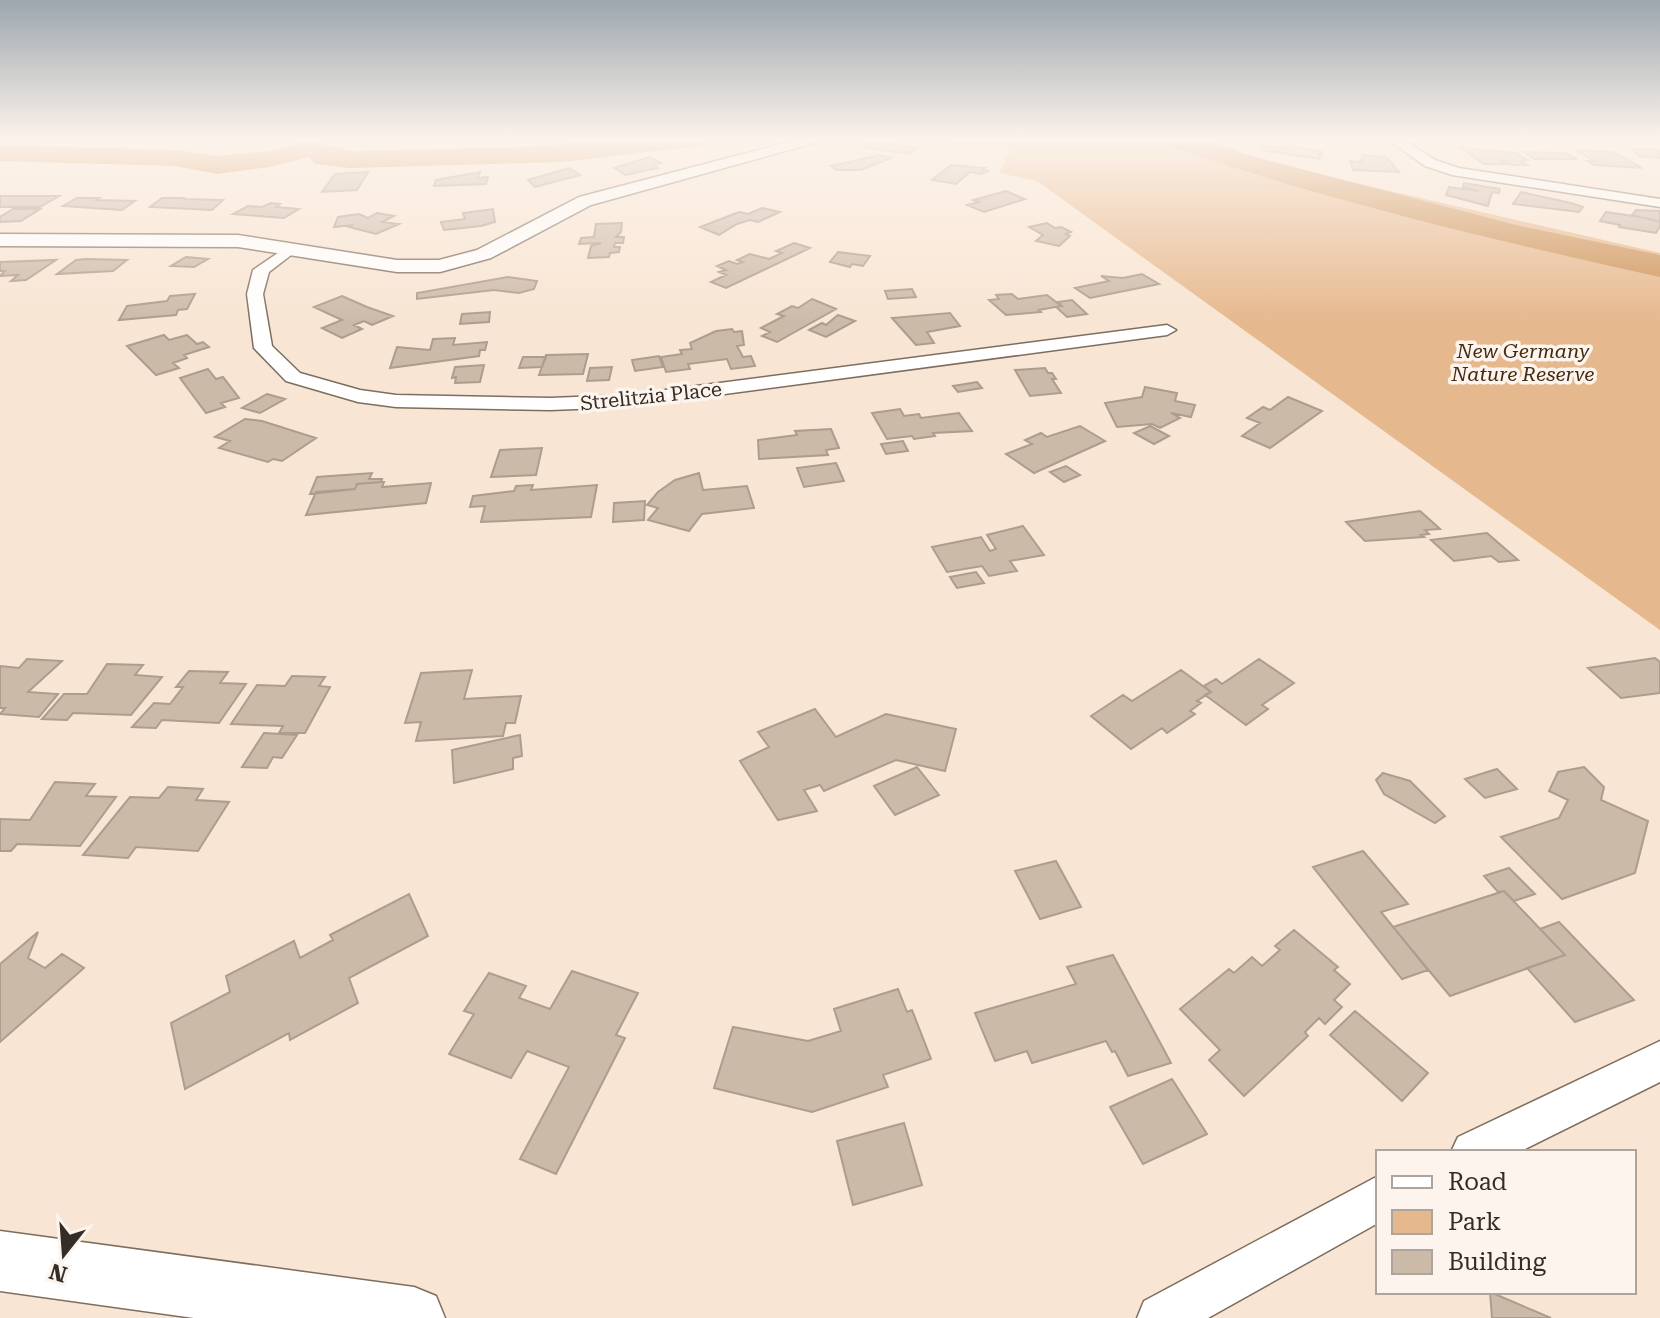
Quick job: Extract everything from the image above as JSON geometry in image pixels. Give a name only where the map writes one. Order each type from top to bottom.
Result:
[{"type":"street","points":[[0,240],[210,240],[397,266],[456,263],[496,249],[591,200]]},
{"type":"street","points":[[1637,200],[1660,203]]},
{"type":"street","name":"Strelitzia Place","points":[[291,249],[261,270],[255,294],[263,348],[293,377],[358,396],[396,401],[490,404],[627,401],[1167,330]]},
{"type":"street","points":[[1477,1150],[1660,1061]]},
{"type":"street","points":[[1161,1318],[1376,1199]]},
{"type":"street","points":[[0,1261],[414,1318]]},
{"type":"green space","name":"New Germany Nature Reserve","points":[[1063,200],[1428,200],[1660,253],[1660,630]]},
{"type":"building","points":[[0,200],[53,200],[40,207],[0,207]]},
{"type":"building","points":[[74,200],[135,201],[122,210],[63,206]]},
{"type":"building","points":[[160,200],[223,200],[212,210],[150,207]]},
{"type":"building","points":[[973,200],[1023,200],[984,212],[967,205],[979,202]]},
{"type":"building","points":[[1463,200],[1490,200],[1488,206]]},
{"type":"building","points":[[1516,200],[1555,200],[1583,207],[1579,212],[1513,204]]},
{"type":"building","points":[[271,203],[280,204],[276,207],[299,209],[284,218],[233,214],[248,206],[262,207]]},
{"type":"building","points":[[762,208],[780,212],[758,222],[750,220],[737,224],[719,235],[700,227],[739,212],[748,214]]},
{"type":"building","points":[[13,209],[40,209],[21,221],[0,222],[0,217]]},
{"type":"building","points":[[493,209],[495,222],[481,226],[444,230],[441,222],[465,219],[463,213]]},
{"type":"building","points":[[1636,210],[1660,211],[1660,222],[1632,215]]},
{"type":"building","points":[[1606,212],[1646,218],[1660,222],[1660,226],[1656,233],[1619,227],[1600,221]]},
{"type":"building","points":[[377,213],[394,216],[382,222],[399,224],[376,234],[349,227],[353,225],[334,227],[338,217],[359,214],[368,218]]},
{"type":"building","points":[[622,223],[621,232],[616,237],[624,237],[623,243],[615,243],[614,247],[620,247],[619,252],[610,253],[609,257],[588,258],[591,246],[601,243],[579,244],[581,238],[594,237],[596,224]]},
{"type":"building","points":[[1047,223],[1071,232],[1066,234],[1070,236],[1059,246],[1036,241],[1043,235],[1029,227]]},
{"type":"building","points":[[794,243],[810,248],[726,288],[711,282],[726,275],[719,272],[726,270],[717,266],[729,261],[737,264],[743,262],[737,260],[750,254],[769,259],[782,253],[776,251]]},
{"type":"building","points":[[838,252],[870,256],[863,266],[852,264],[850,267],[830,262]]},
{"type":"building","points":[[186,257],[208,259],[194,267],[171,266]]},
{"type":"building","points":[[56,260],[26,280],[11,281],[18,275],[0,276],[5,271],[0,271],[0,262]]},
{"type":"building","points":[[76,260],[127,260],[113,271],[57,274]]},
{"type":"building","points":[[1142,274],[1159,284],[1090,298],[1075,288],[1109,281],[1101,276],[1123,278]]},
{"type":"building","points":[[508,277],[537,281],[534,289],[519,293],[494,290],[417,299],[417,293]]},
{"type":"building","points":[[912,289],[916,297],[888,299],[885,291]]},
{"type":"building","points":[[195,294],[187,309],[178,310],[176,315],[119,320],[127,306]]},
{"type":"building","points":[[1012,294],[1018,299],[1047,295],[1061,306],[1039,310],[1041,312],[1006,315],[989,300],[999,299],[996,295]]},
{"type":"building","points":[[342,296],[393,316],[372,325],[364,321],[354,325],[362,329],[342,338],[322,328],[342,320],[314,307]]},
{"type":"building","points":[[812,299],[836,309],[777,342],[762,336],[770,332],[761,328],[784,316],[777,314],[792,306],[798,308]]},
{"type":"building","points":[[1072,300],[1087,314],[1067,317],[1056,307],[1062,306],[1058,302]]},
{"type":"building","points":[[490,312],[489,322],[460,324],[462,314]]},
{"type":"building","points":[[950,313],[960,326],[927,332],[934,343],[916,345],[892,318]]},
{"type":"building","points":[[838,315],[855,321],[826,337],[809,330],[822,323],[826,325]]},
{"type":"building","points":[[732,329],[734,332],[742,331],[744,345],[737,346],[743,357],[751,356],[755,366],[731,369],[727,359],[688,364],[690,369],[666,372],[661,357],[682,354],[680,350],[692,349],[690,343],[716,331]]},
{"type":"building","points":[[164,335],[169,340],[187,335],[197,344],[203,342],[209,347],[184,355],[187,358],[173,363],[179,368],[156,375],[127,346]]},
{"type":"building","points":[[455,338],[453,345],[487,342],[485,350],[480,350],[479,356],[390,368],[397,347],[430,350],[433,339]]},
{"type":"building","points":[[588,354],[583,374],[539,375],[546,355]]},
{"type":"building","points":[[659,356],[663,367],[635,371],[632,360]]},
{"type":"building","points":[[523,357],[546,357],[542,367],[519,368]]},
{"type":"building","points":[[484,365],[480,382],[455,383],[456,377],[452,378],[455,367]]},
{"type":"building","points":[[612,367],[609,380],[587,381],[590,368]]},
{"type":"building","points":[[1045,368],[1056,379],[1052,379],[1061,393],[1030,396],[1015,370]]},
{"type":"building","points":[[208,369],[216,379],[223,377],[239,398],[221,403],[225,407],[206,413],[180,378]]},
{"type":"building","points":[[977,382],[982,388],[958,392],[953,386]]},
{"type":"building","points":[[1145,387],[1177,393],[1175,401],[1195,405],[1191,417],[1171,413],[1180,418],[1160,428],[1152,424],[1117,427],[1105,403],[1142,397]]},
{"type":"building","points":[[267,394],[285,399],[260,413],[242,408]]},
{"type":"building","points":[[1288,397],[1322,411],[1270,448],[1242,436],[1260,423],[1247,418],[1263,407],[1270,410]]},
{"type":"building","points":[[900,409],[904,416],[919,414],[921,418],[959,413],[972,431],[933,433],[935,436],[914,439],[912,436],[887,439],[872,413]]},
{"type":"building","points":[[245,419],[262,421],[316,438],[282,461],[273,459],[268,462],[219,448],[230,441],[215,437]]},
{"type":"building","points":[[1080,426],[1105,441],[1034,473],[1006,454],[1032,444],[1025,440],[1041,433],[1047,437]]},
{"type":"building","points":[[1150,426],[1169,436],[1154,444],[1134,433]]},
{"type":"building","points":[[831,429],[839,448],[826,450],[828,455],[759,459],[758,440],[797,435],[795,431]]},
{"type":"building","points":[[903,441],[908,451],[886,454],[881,444]]},
{"type":"building","points":[[542,448],[536,475],[491,477],[500,450]]},
{"type":"building","points":[[836,463],[844,481],[804,487],[797,468]]},
{"type":"building","points":[[1066,466],[1080,475],[1064,482],[1050,472]]},
{"type":"building","points":[[372,473],[369,479],[382,479],[381,482],[357,484],[355,489],[310,494],[317,477]]},
{"type":"building","points":[[699,473],[703,490],[747,486],[754,508],[702,514],[689,531],[648,520],[658,508],[647,505],[658,492],[675,480]]},
{"type":"building","points":[[384,482],[382,487],[431,483],[426,503],[306,515],[316,492],[355,489],[357,484]]},
{"type":"building","points":[[533,485],[531,490],[597,485],[591,517],[481,522],[485,506],[470,507],[473,496],[514,491],[516,486]]},
{"type":"building","points":[[645,501],[644,520],[613,522],[614,503]]},
{"type":"building","points":[[1420,511],[1440,529],[1425,530],[1429,534],[1421,535],[1424,537],[1365,541],[1346,522]]},
{"type":"building","points":[[1023,526],[1044,555],[1010,561],[1017,571],[989,576],[982,566],[947,572],[932,547],[981,537],[990,551],[996,549],[987,535]]},
{"type":"building","points":[[1487,533],[1518,560],[1499,562],[1491,556],[1454,561],[1431,540]]},
{"type":"building","points":[[976,572],[984,583],[957,588],[950,577]]},
{"type":"building","points":[[1655,658],[1660,662],[1660,693],[1621,698],[1588,668]]},
{"type":"building","points":[[27,659],[62,661],[28,692],[58,694],[39,717],[0,714],[5,708],[0,708],[0,666],[19,668]]},
{"type":"building","points":[[1259,659],[1294,683],[1262,705],[1268,709],[1246,725],[1205,695],[1211,692],[1204,686],[1216,679],[1222,684]]},
{"type":"building","points":[[107,664],[143,665],[135,675],[162,677],[131,715],[73,713],[67,720],[42,719],[64,694],[87,694]]},
{"type":"building","points":[[472,670],[464,699],[521,696],[515,723],[506,723],[503,736],[416,741],[421,722],[405,723],[421,673]]},
{"type":"building","points":[[1181,670],[1211,692],[1197,701],[1201,703],[1190,711],[1195,714],[1167,733],[1162,728],[1131,749],[1091,716],[1123,695],[1132,701]]},
{"type":"building","points":[[189,671],[228,672],[220,683],[246,684],[219,723],[162,720],[156,728],[132,727],[154,703],[170,704],[183,687],[176,687]]},
{"type":"building","points":[[292,676],[325,677],[319,686],[330,687],[305,733],[279,733],[283,726],[231,724],[257,685],[285,686]]},
{"type":"building","points":[[815,709],[836,737],[886,714],[956,729],[945,771],[896,760],[824,791],[820,785],[804,790],[817,811],[778,820],[740,761],[769,747],[758,732]]},
{"type":"building","points":[[264,733],[297,735],[282,758],[273,757],[267,768],[242,767]]},
{"type":"building","points":[[520,735],[522,756],[513,758],[513,769],[454,783],[452,750]]},
{"type":"building","points":[[917,767],[939,795],[895,815],[874,786]]},
{"type":"building","points":[[1584,767],[1604,787],[1601,800],[1648,821],[1635,873],[1562,899],[1501,837],[1559,818],[1568,800],[1549,791],[1558,772]]},
{"type":"building","points":[[1497,769],[1517,789],[1485,798],[1465,779]]},
{"type":"building","points":[[1383,773],[1410,781],[1445,816],[1435,823],[1384,794],[1376,780]]},
{"type":"building","points":[[55,782],[95,784],[86,796],[116,797],[80,846],[17,844],[11,851],[0,851],[0,819],[30,820]]},
{"type":"building","points":[[168,787],[203,789],[196,800],[229,802],[198,851],[136,847],[128,858],[83,855],[130,797],[159,798]]},
{"type":"building","points":[[1363,851],[1408,904],[1381,912],[1428,970],[1402,979],[1313,867]]},
{"type":"building","points":[[1056,861],[1081,907],[1040,919],[1015,871]]},
{"type":"building","points":[[1509,868],[1535,894],[1514,901],[1504,891],[1498,892],[1484,876]]},
{"type":"building","points":[[1504,891],[1565,955],[1450,996],[1393,927]]},
{"type":"building","points":[[409,894],[428,936],[349,978],[358,1003],[290,1040],[289,1033],[185,1089],[171,1023],[230,992],[226,976],[294,941],[300,958],[333,940],[330,935]]},
{"type":"building","points":[[1559,922],[1634,1000],[1575,1022],[1527,968],[1565,955],[1540,929]]},
{"type":"building","points":[[1294,930],[1338,967],[1334,970],[1350,984],[1334,1000],[1342,1007],[1325,1024],[1319,1018],[1305,1032],[1308,1036],[1244,1096],[1209,1060],[1220,1050],[1180,1009],[1229,969],[1234,973],[1252,957],[1262,966],[1280,950],[1275,946]]},
{"type":"building","points":[[38,932],[28,958],[45,968],[62,954],[84,968],[0,1042],[0,964]]},
{"type":"building","points":[[1113,955],[1171,1063],[1128,1076],[1106,1041],[1032,1063],[1027,1051],[995,1061],[975,1013],[1076,984],[1067,967]]},
{"type":"building","points":[[572,971],[638,993],[616,1035],[625,1038],[556,1174],[520,1159],[569,1067],[527,1051],[511,1078],[449,1054],[474,1014],[464,1011],[489,973],[526,986],[519,998],[550,1009]]},
{"type":"building","points":[[898,989],[907,1012],[912,1010],[931,1059],[883,1075],[888,1087],[812,1112],[714,1088],[733,1027],[808,1041],[841,1031],[834,1009]]},
{"type":"building","points":[[1355,1011],[1428,1073],[1402,1101],[1330,1035]]},
{"type":"building","points":[[1172,1079],[1207,1134],[1143,1164],[1110,1107]]},
{"type":"building","points":[[904,1123],[922,1185],[853,1205],[837,1141]]},
{"type":"building","points":[[1490,1294],[1551,1318],[1492,1318]]},
{"type":"waterway","points":[[1383,200],[1513,234],[1660,266]]}]
